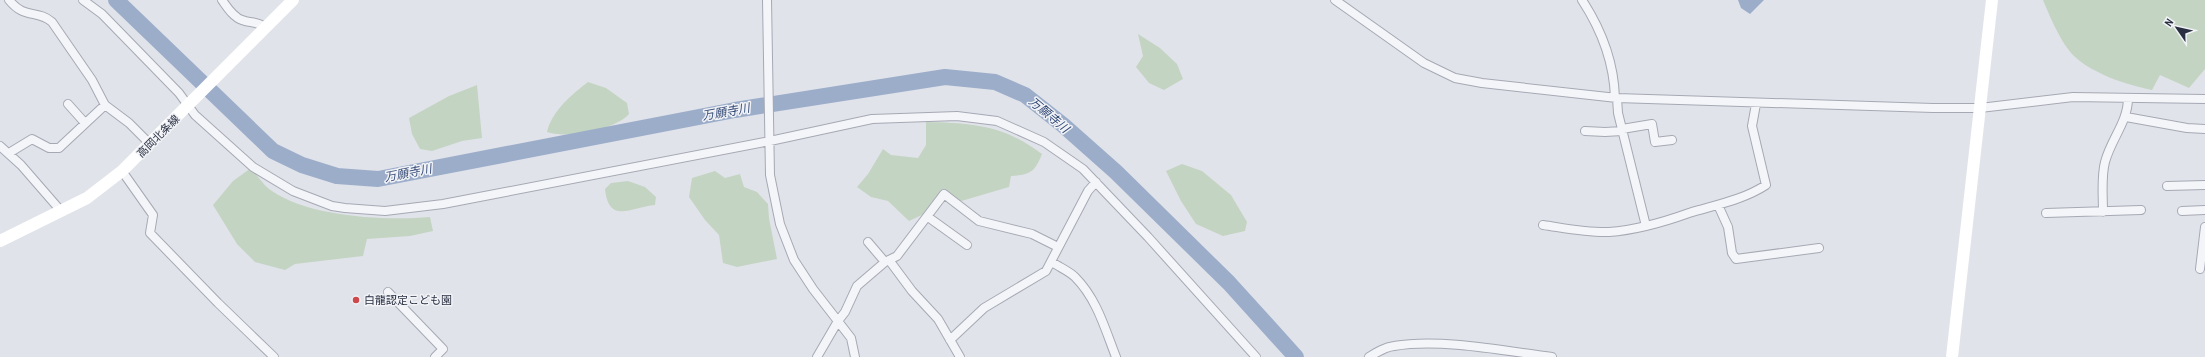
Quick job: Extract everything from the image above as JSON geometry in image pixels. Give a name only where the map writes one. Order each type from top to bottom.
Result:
[{"type":"main road","name":"高岡北条線","points":[[0,241],[87,198],[122,171],[230,65],[293,0]]},
{"type":"main road","points":[[1952,357],[1992,0]]},
{"type":"street","points":[[9,0],[19,11],[31,15],[45,16],[52,22],[92,80],[105,105],[129,123],[150,144]]},
{"type":"street","points":[[83,0],[102,14],[253,167],[293,191],[332,206],[386,211],[443,204],[872,119],[918,116],[975,118],[997,121],[1044,142],[1083,169],[1148,237],[1256,357]]},
{"type":"street","points":[[222,0],[234,15],[242,21],[258,22],[266,28]]},
{"type":"street","points":[[767,0],[770,175],[780,224],[794,260],[813,289],[851,338],[855,357]]},
{"type":"street","points":[[1335,0],[1424,63],[1455,78],[1482,83],[1616,98],[1756,104],[1980,108],[2073,97],[2205,99]]},
{"type":"street","points":[[1582,0],[1598,29],[1612,64],[1622,130],[1646,226]]},
{"type":"street","points":[[2104,212],[2102,184],[2104,163],[2111,143],[2126,117],[2128,98]]},
{"type":"street","points":[[68,104],[85,123]]},
{"type":"street","points":[[1543,225],[1608,232],[1646,226],[1675,219],[1718,205],[1766,185],[1752,126],[1756,104]]},
{"type":"street","points":[[9,153],[32,139],[49,148],[58,148],[105,105]]},
{"type":"street","points":[[2126,117],[2187,128],[2205,129]]},
{"type":"street","points":[[1585,131],[1605,132],[1652,124],[1655,142],[1672,140]]},
{"type":"street","points":[[0,146],[9,153],[61,211]]},
{"type":"street","points":[[122,171],[153,215],[150,234],[274,357]]},
{"type":"street","points":[[950,340],[984,308],[1046,271],[1088,191],[1096,182]]},
{"type":"street","points":[[2167,186],[2205,185]]},
{"type":"street","points":[[817,357],[838,321],[846,312],[857,286],[887,261],[897,256],[944,194],[979,221],[1032,234],[1058,247]]},
{"type":"street","points":[[1718,205],[1725,219],[1733,257],[1736,259],[1818,248]]},
{"type":"street","points":[[2046,213],[2141,210]]},
{"type":"street","points":[[2182,211],[2205,210]]},
{"type":"street","points":[[928,217],[966,245]]},
{"type":"street","points":[[2200,269],[2205,227]]},
{"type":"street","points":[[868,242],[887,261],[938,319],[960,357]]},
{"type":"street","points":[[1052,262],[1075,277],[1087,293],[1104,322],[1116,357]]},
{"type":"street","points":[[388,292],[443,349],[435,357]]},
{"type":"street","points":[[1369,357],[1383,349],[1395,346],[1426,344],[1452,345],[1552,357]]},
{"type":"green space","points":[[2043,0],[2205,0],[2205,69],[2189,88],[2160,75],[2152,90],[2111,78],[2091,68],[2069,51],[2056,30]]},
{"type":"green space","points":[[1138,34],[1160,48],[1177,64],[1183,79],[1164,90],[1149,83],[1136,67],[1143,56]]},
{"type":"green space","points":[[588,82],[606,88],[627,103],[629,114],[613,125],[590,132],[578,134],[555,134],[547,132],[553,117],[558,110],[575,92]]},
{"type":"green space","points":[[477,85],[482,138],[462,141],[432,151],[420,149],[412,134],[409,118],[449,96]]},
{"type":"green space","points":[[926,122],[958,123],[1001,131],[1028,144],[1042,154],[1034,169],[1023,175],[1011,176],[1009,187],[958,202],[943,189],[926,213],[909,221],[888,201],[871,197],[857,187],[868,174],[883,149],[891,155],[918,158],[926,145]]},
{"type":"green space","points":[[1182,164],[1202,171],[1231,195],[1247,222],[1245,231],[1223,236],[1196,224],[1181,201],[1166,171]]},
{"type":"green space","points":[[251,168],[269,189],[288,200],[306,207],[327,212],[370,217],[430,217],[433,231],[410,236],[367,239],[363,256],[295,264],[285,270],[255,262],[237,244],[213,205],[233,181]]},
{"type":"green space","points":[[715,171],[725,178],[740,174],[744,187],[757,192],[768,204],[769,218],[777,259],[737,267],[723,263],[719,235],[705,220],[689,197],[692,178]]},
{"type":"green space","points":[[628,181],[645,187],[656,197],[655,205],[622,211],[611,207],[607,200],[605,189],[611,183]]},
{"type":"water","points":[[1738,0],[1764,0],[1750,14],[1741,8]]},
{"type":"waterway","name":"万願寺川","points":[[116,0],[273,151],[302,165],[337,176],[378,179],[735,110],[945,77],[995,82],[1025,95],[1063,125],[1116,172],[1229,283],[1296,357]]},
{"type":"place","name":"白龍認定こども園","points":[[356,300]]}]
